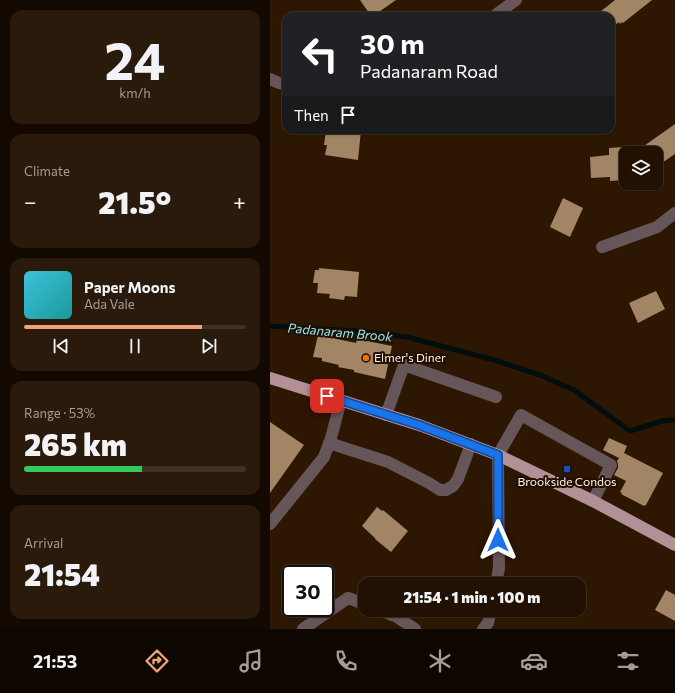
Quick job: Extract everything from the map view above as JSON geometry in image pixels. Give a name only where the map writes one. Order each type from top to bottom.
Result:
[{"type":"main road","points":[[270,378],[386,414],[498,455],[593,501],[675,545]]},
{"type":"street","points":[[498,12],[507,2]]},
{"type":"street","points":[[270,79],[282,84]]},
{"type":"street","points":[[602,247],[657,227],[675,214]]},
{"type":"street","points":[[386,414],[404,365],[496,398]]},
{"type":"street","points":[[270,524],[324,456],[341,400]]},
{"type":"street","points":[[497,577],[499,568],[498,455],[521,415],[611,465],[593,501]]},
{"type":"street","points":[[329,443],[388,462],[430,483],[440,490],[446,490],[453,486],[458,478],[471,444]]},
{"type":"street","points":[[303,629],[348,598],[358,602]]},
{"type":"street","points":[[397,617],[415,629]]},
{"type":"street","points":[[483,629],[488,623],[489,617]]},
{"type":"building","points":[[360,0],[396,0],[379,12],[368,12]]},
{"type":"building","points":[[615,0],[652,0],[620,24],[619,22],[615,25],[615,12],[600,12]]},
{"type":"building","points":[[675,124],[675,154],[663,162],[663,146],[644,146]]},
{"type":"building","points":[[325,134],[361,134],[358,160],[325,155],[327,145],[324,145]]},
{"type":"building","points":[[619,147],[619,180],[610,181],[610,177],[591,178],[590,157],[609,155],[609,148]]},
{"type":"building","points":[[563,198],[583,208],[570,237],[550,227]]},
{"type":"building","points":[[319,268],[359,272],[357,297],[345,296],[344,300],[329,298],[330,294],[317,293],[318,283],[313,283],[315,270],[319,270]]},
{"type":"building","points":[[656,291],[665,309],[638,323],[629,303]]},
{"type":"building","points":[[318,335],[356,343],[357,339],[392,346],[385,379],[354,372],[354,370],[338,367],[339,365],[322,361],[322,358],[313,357]]},
{"type":"building","points":[[270,422],[304,445],[270,493]]},
{"type":"building","points":[[609,438],[627,446],[624,453],[663,473],[646,505],[644,506],[621,494],[622,493],[620,492],[626,481],[614,475],[618,468],[617,461],[619,458],[603,450]]},
{"type":"building","points":[[377,507],[382,511],[383,510],[408,531],[391,552],[362,526]]},
{"type":"building","points":[[666,590],[675,595],[675,621],[655,610]]},
{"type":"waterway","name":"Padanaram Brook","points":[[270,326],[359,331],[407,337],[494,360],[540,375],[574,390],[630,431],[662,421],[675,420]]},
{"type":"place","name":"Elmer's Diner","points":[[366,358]]},
{"type":"place","name":"Brookside Condos","points":[[567,469]]},
{"type":"route","points":[[327,396],[419,425],[498,455],[498,540]]}]
